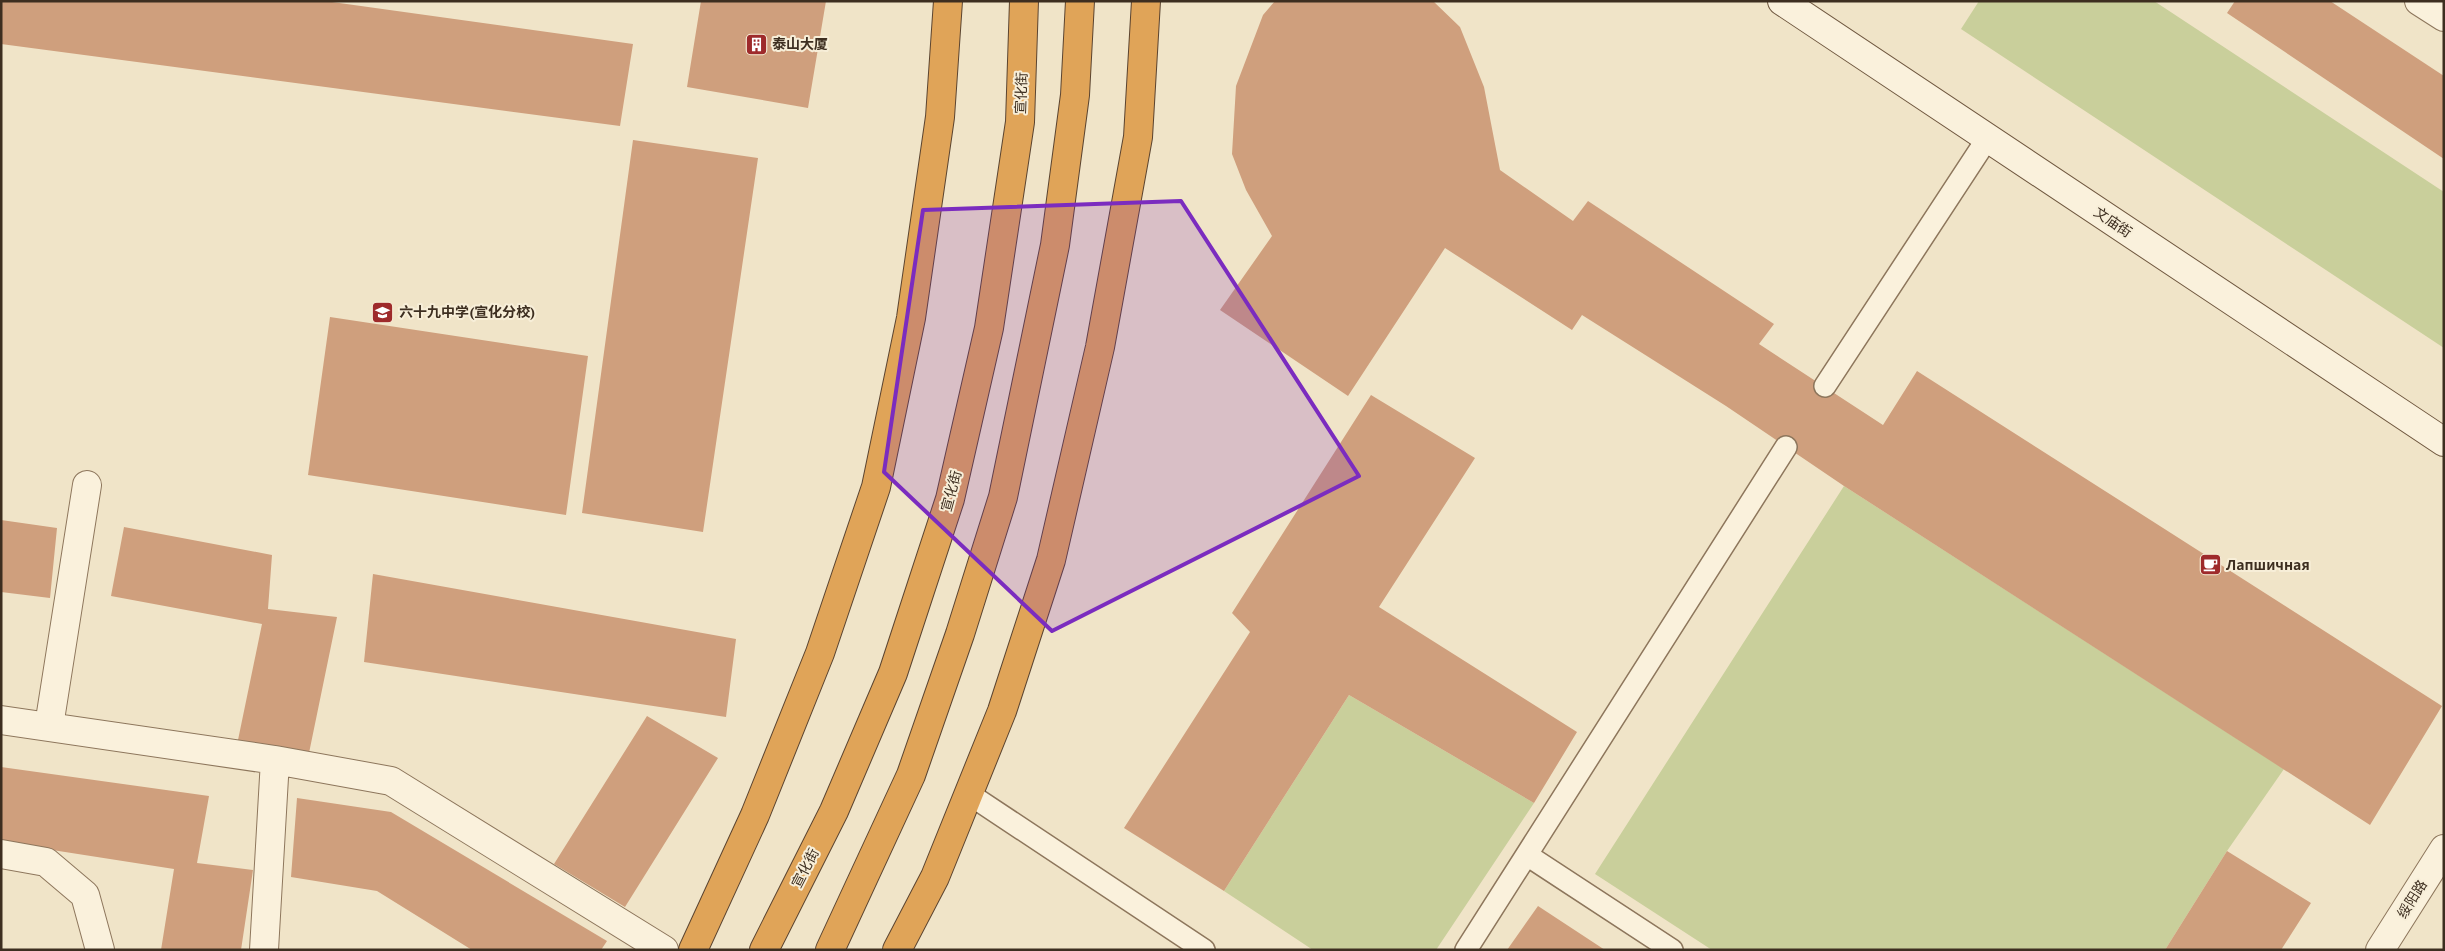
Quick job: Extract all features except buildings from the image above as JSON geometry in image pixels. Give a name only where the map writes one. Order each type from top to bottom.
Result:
[{"type":"highway","points":[[693,950],[755,815],[820,654],[876,487],[911,318],[940,117],[948,1]]},
{"type":"highway","name":"宣化街","points":[[764,950],[834,811],[893,673],[950,499],[990,328],[1020,122],[1024,1]]},
{"type":"highway","points":[[830,950],[911,775],[960,634],[1003,497],[1054,245],[1075,95],[1080,1]]},
{"type":"highway","points":[[897,950],[935,877],[1002,711],[1050,560],[1100,347],[1138,137],[1146,1]]},
{"type":"street","name":"文庙街","points":[[1782,1],[2444,442]]},
{"type":"street","points":[[2419,1],[2444,17]]},
{"type":"street","points":[[49,726],[87,485]]},
{"type":"street","points":[[1,720],[275,760],[391,781],[664,950]]},
{"type":"street","points":[[264,950],[275,760]]},
{"type":"street","name":"绥阳路","points":[[2380,950],[2444,849]]},
{"type":"street","points":[[1,854],[46,862],[85,895],[100,950]]},
{"type":"lane","points":[[1825,386],[1988,139]]},
{"type":"lane","points":[[1466,950],[1786,447]]},
{"type":"lane","points":[[969,794],[1204,950]]},
{"type":"lane","points":[[1527,855],[1672,950]]},
{"type":"highlighted area","points":[[1181,201],[1359,476],[1052,631],[884,472],[923,210]]},
{"type":"green space","points":[[1979,1],[2154,1],[2444,192],[2444,348],[1961,29]]},
{"type":"green space","points":[[1844,486],[2284,769],[2227,851],[2165,950],[1712,950],[1595,874]]},
{"type":"green space","points":[[1349,695],[1534,803],[1436,950],[1313,950],[1224,891]]},
{"type":"place","name":"泰山大厦","points":[[756,44]]},
{"type":"place","name":"六十九中学(宣化分校)","points":[[383,312]]},
{"type":"place","name":"Лапшичная","points":[[2210,565]]}]
